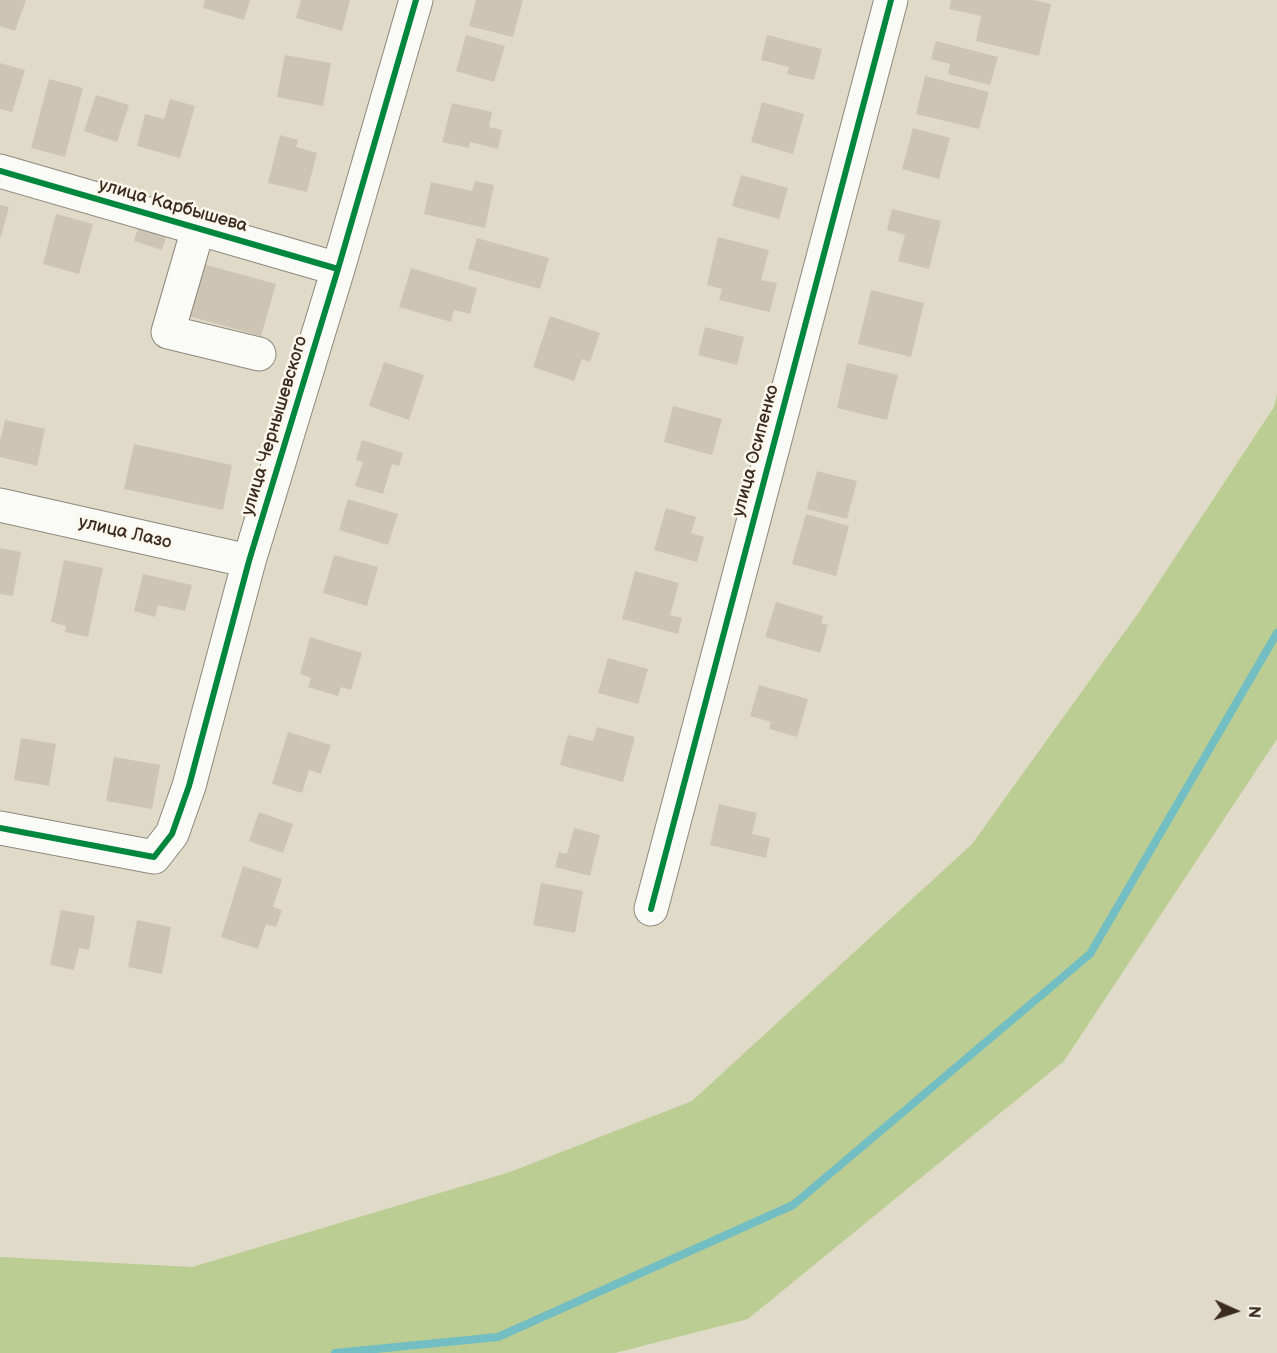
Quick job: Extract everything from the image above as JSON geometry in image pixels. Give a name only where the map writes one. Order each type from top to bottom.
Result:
[{"type":"street","name":"улица Чернышевского","points":[[0,828],[154,857],[172,834],[189,786],[249,561],[338,269],[416,0]]},
{"type":"street","name":"улица Осипенко","points":[[651,909],[891,0]]},
{"type":"street","name":"улица Карбышева","points":[[0,171],[338,269]]},
{"type":"street","points":[[198,229],[168,332],[259,354]]},
{"type":"street","name":"улица Лазо","points":[[0,505],[249,561]]},
{"type":"green space","points":[[1277,394],[1277,739],[1064,1061],[748,1319],[615,1353],[0,1353],[0,1257],[192,1267],[510,1172],[692,1101],[972,844],[1139,612],[1274,407]]},
{"type":"building","points":[[0,0],[26,0],[15,31],[0,26]]},
{"type":"building","points":[[205,0],[250,0],[244,20],[203,8]]},
{"type":"building","points":[[301,0],[350,0],[342,31],[296,18]]},
{"type":"building","points":[[476,0],[523,0],[513,37],[469,26]]},
{"type":"building","points":[[951,0],[1033,0],[1051,4],[1039,56],[976,41],[981,16],[949,9]]},
{"type":"building","points":[[466,35],[505,46],[494,82],[456,71]]},
{"type":"building","points":[[767,35],[822,49],[814,80],[787,74],[789,67],[761,60]]},
{"type":"building","points":[[936,41],[998,57],[990,85],[948,74],[950,64],[931,59]]},
{"type":"building","points":[[285,55],[331,63],[323,106],[277,97]]},
{"type":"building","points":[[0,63],[25,70],[12,112],[0,109]]},
{"type":"building","points":[[925,76],[989,92],[979,129],[916,114]]},
{"type":"building","points":[[49,79],[83,88],[65,157],[31,148]]},
{"type":"building","points":[[96,95],[129,105],[117,142],[84,131]]},
{"type":"building","points":[[170,99],[195,106],[180,158],[137,146],[145,114],[164,119]]},
{"type":"building","points":[[762,102],[804,114],[793,154],[751,142]]},
{"type":"building","points":[[452,103],[492,112],[489,127],[502,130],[498,149],[470,142],[469,148],[442,142]]},
{"type":"building","points":[[913,128],[950,138],[939,179],[902,169]]},
{"type":"building","points":[[280,135],[298,140],[296,147],[317,153],[307,192],[268,183]]},
{"type":"building","points":[[741,175],[788,188],[779,219],[732,206]]},
{"type":"building","points":[[475,181],[494,185],[485,228],[424,214],[431,182],[472,191]]},
{"type":"building","points":[[0,205],[9,207],[1,237],[0,237]]},
{"type":"building","points":[[892,209],[941,221],[929,269],[898,261],[905,235],[887,230]]},
{"type":"building","points":[[56,214],[93,224],[79,274],[43,264]]},
{"type":"building","points":[[139,225],[167,234],[162,250],[134,241]]},
{"type":"building","points":[[718,237],[769,250],[761,280],[777,283],[770,312],[719,300],[722,289],[707,285]]},
{"type":"building","points":[[477,238],[549,258],[540,289],[468,269]]},
{"type":"building","points":[[203,264],[276,284],[261,336],[188,316]]},
{"type":"building","points":[[411,268],[477,288],[470,314],[454,310],[451,322],[399,307]]},
{"type":"building","points":[[871,290],[924,303],[911,357],[858,344]]},
{"type":"building","points":[[550,316],[600,333],[590,362],[582,359],[574,381],[533,367]]},
{"type":"building","points":[[705,327],[744,337],[737,365],[698,355]]},
{"type":"building","points":[[384,362],[424,375],[409,420],[369,406]]},
{"type":"building","points":[[847,363],[898,375],[887,420],[837,408]]},
{"type":"building","points":[[673,406],[722,419],[712,455],[664,442]]},
{"type":"building","points":[[5,420],[45,429],[37,466],[0,457],[0,441]]},
{"type":"building","points":[[362,440],[403,453],[399,466],[392,464],[383,494],[355,486],[363,462],[356,460]]},
{"type":"building","points":[[134,444],[232,465],[223,510],[124,489]]},
{"type":"building","points":[[817,471],[857,481],[847,519],[807,509]]},
{"type":"building","points":[[348,499],[398,514],[388,545],[339,530]]},
{"type":"building","points":[[666,508],[696,517],[691,533],[704,537],[697,562],[654,550]]},
{"type":"building","points":[[806,514],[849,526],[836,576],[792,564]]},
{"type":"building","points":[[0,548],[21,552],[13,596],[0,594]]},
{"type":"building","points":[[334,555],[378,567],[367,606],[323,593]]},
{"type":"building","points":[[64,560],[103,568],[88,637],[65,632],[66,626],[51,622]]},
{"type":"building","points":[[635,571],[679,583],[670,615],[682,618],[678,634],[622,619]]},
{"type":"building","points":[[143,574],[192,585],[185,611],[158,605],[155,617],[134,611]]},
{"type":"building","points":[[776,602],[823,616],[821,623],[828,625],[820,653],[765,637]]},
{"type":"building","points":[[310,637],[362,653],[351,690],[341,687],[338,696],[308,687],[311,678],[300,674]]},
{"type":"building","points":[[608,658],[648,669],[638,704],[598,693]]},
{"type":"building","points":[[759,685],[808,699],[797,737],[769,729],[771,722],[750,716]]},
{"type":"building","points":[[597,727],[635,737],[623,782],[560,765],[568,735],[593,741]]},
{"type":"building","points":[[288,732],[331,745],[321,774],[309,770],[302,793],[272,784]]},
{"type":"building","points":[[21,738],[56,744],[49,786],[14,780]]},
{"type":"building","points":[[114,757],[160,765],[152,809],[106,801]]},
{"type":"building","points":[[719,804],[757,813],[752,834],[770,838],[766,858],[710,845]]},
{"type":"building","points":[[259,812],[293,824],[283,853],[249,841]]},
{"type":"building","points":[[574,828],[600,835],[590,876],[555,867],[559,852],[567,854]]},
{"type":"building","points":[[243,866],[282,879],[273,907],[282,910],[276,927],[266,924],[258,949],[221,937]]},
{"type":"building","points":[[541,883],[583,891],[575,933],[533,925]]},
{"type":"building","points":[[61,910],[95,916],[89,950],[79,948],[74,970],[50,965]]},
{"type":"building","points":[[137,920],[171,927],[162,974],[128,967]]},
{"type":"waterway","points":[[335,1353],[498,1337],[793,1205],[1090,954],[1277,633]]},
{"type":"cycle path","points":[[0,828],[154,857],[172,834],[189,786],[249,561],[338,269],[416,0]]},
{"type":"cycle path","points":[[651,909],[891,0]]},
{"type":"cycle path","points":[[0,171],[338,269]]}]
